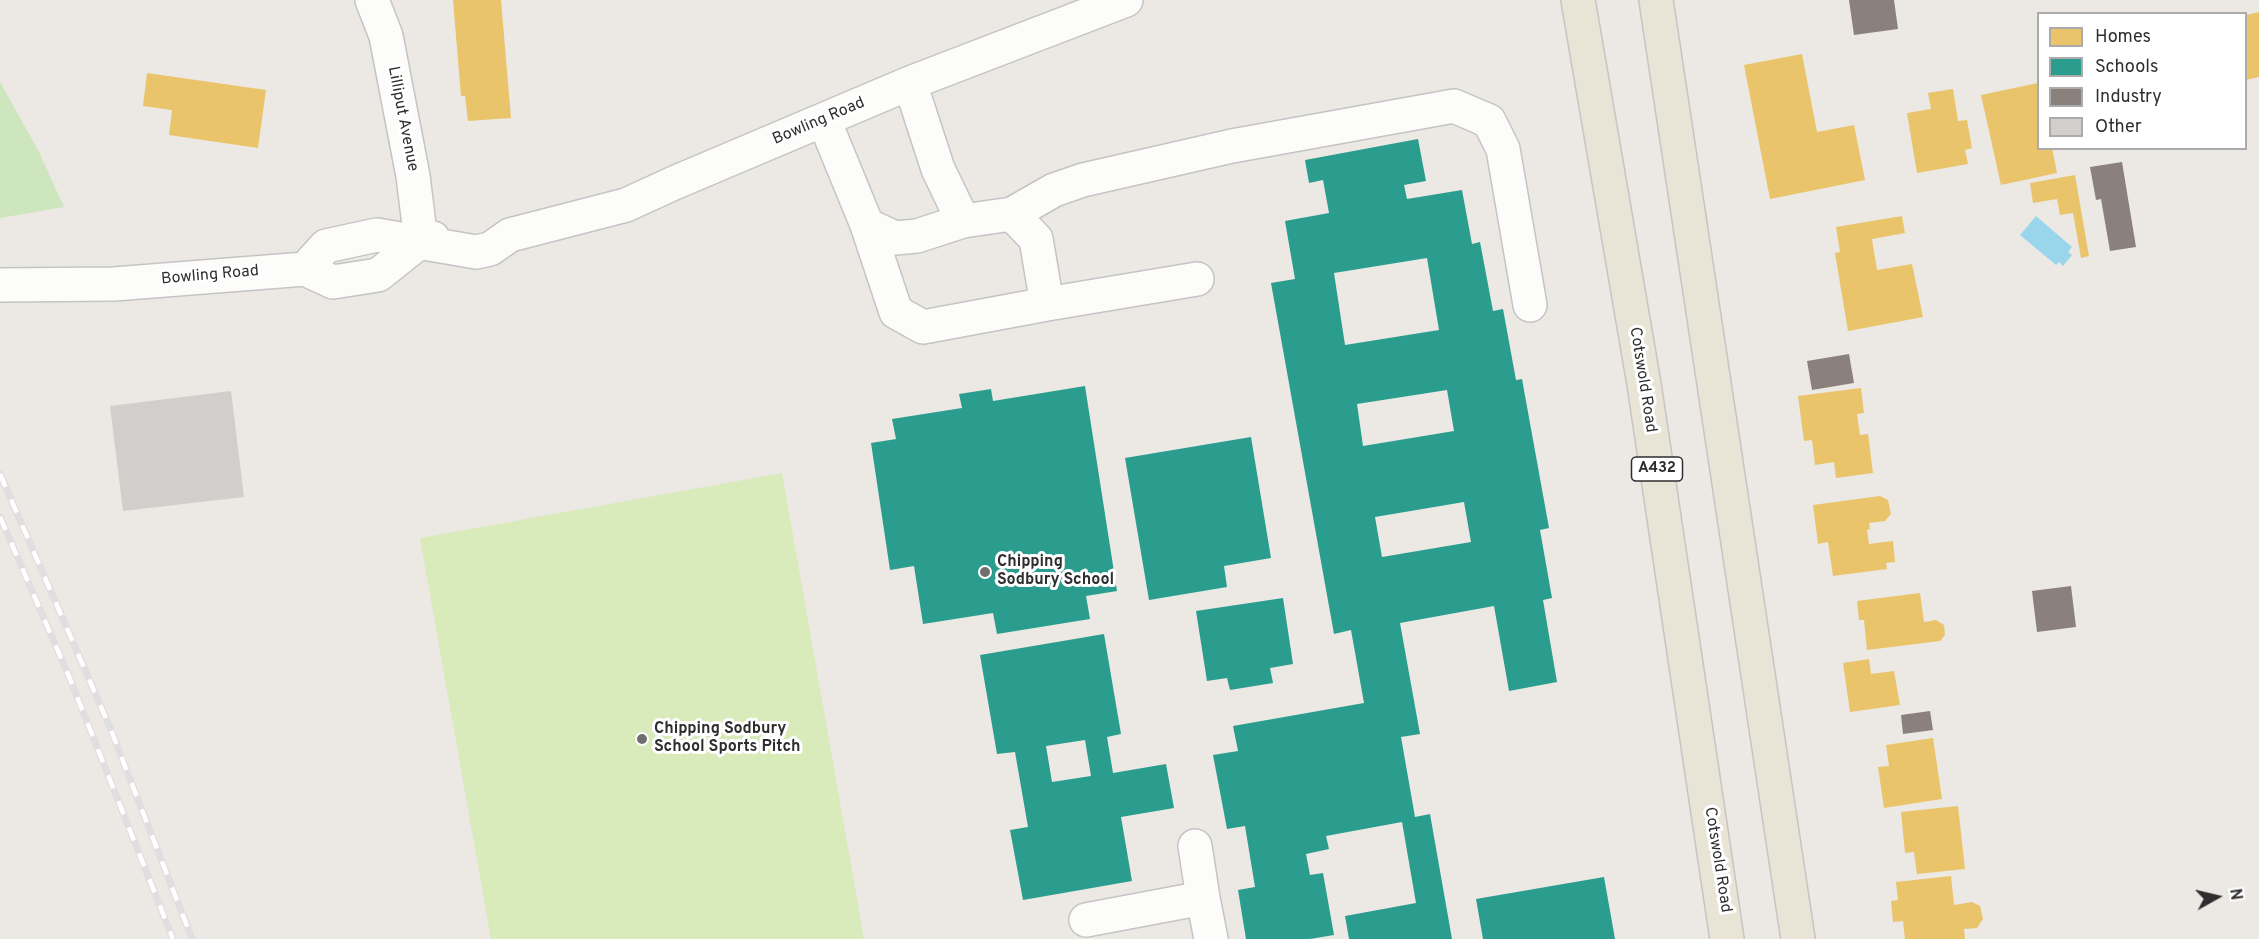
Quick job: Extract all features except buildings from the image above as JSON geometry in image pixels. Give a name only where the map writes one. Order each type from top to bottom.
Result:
[{"type":"main road","name":"Cotswold Road","points":[[1578,0],[1644,384],[1727,939]]},
{"type":"main road","points":[[1656,0],[1798,939]]},
{"type":"street","name":"Lilliput Avenue","points":[[372,0],[386,36],[413,176],[421,241]]},
{"type":"street","name":"Bowling Road","points":[[0,285],[114,284],[305,269],[326,246],[377,235],[421,241],[491,226],[510,235],[626,205],[910,83],[1126,0]]},
{"type":"street","points":[[910,83],[938,169],[963,221]]},
{"type":"street","points":[[867,225],[895,238],[917,236],[963,221],[1012,214],[1054,190],[1083,180],[1232,146],[1454,106],[1489,121],[1503,149],[1530,305]]},
{"type":"street","points":[[824,120],[867,225],[896,312],[923,327],[1197,279]]},
{"type":"street","points":[[1012,214],[1036,239],[1047,304]]},
{"type":"street","points":[[1195,846],[1211,939]]},
{"type":"street","points":[[1086,920],[1203,898]]},
{"type":"green space","points":[[0,82],[39,152],[64,207],[0,218]]},
{"type":"green space","name":"Chipping Sodbury School Sports Pitch","points":[[782,473],[864,939],[491,939],[420,538]]},
{"type":"water","points":[[2036,216],[2072,247],[2068,252],[2072,255],[2063,266],[2059,262],[2056,265],[2020,235]]},
{"type":"railway","points":[[0,474],[111,730],[192,939]]},
{"type":"railway","points":[[0,517],[68,674],[173,939]]},
{"type":"place","name":"Chipping Sodbury School","points":[[985,572]]},
{"type":"place","name":"Chipping Sodbury School Sports Pitch","points":[[642,739]]}]
